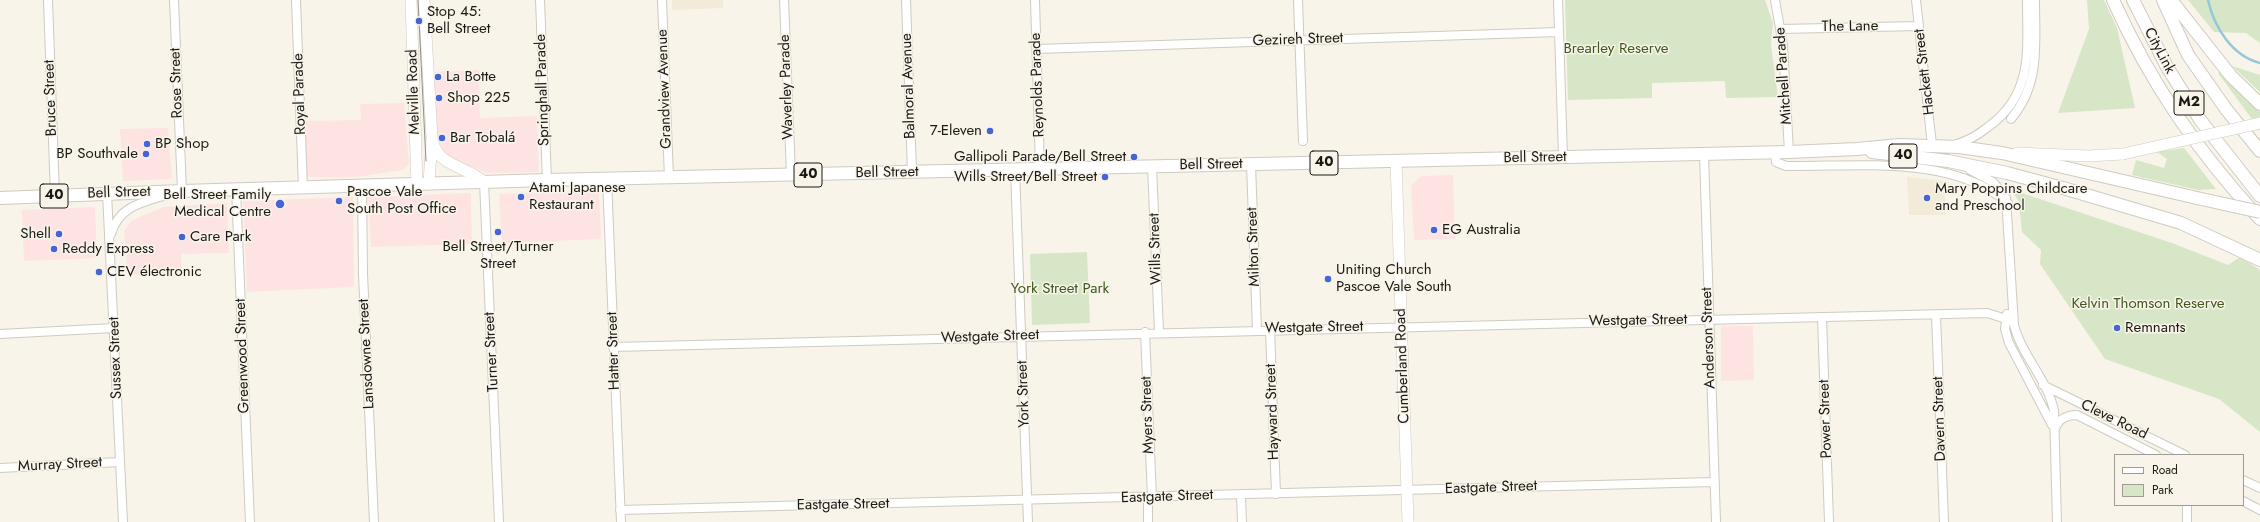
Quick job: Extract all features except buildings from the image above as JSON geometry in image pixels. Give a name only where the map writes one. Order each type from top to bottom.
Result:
[{"type":"highway","points":[[2113,0],[2145,66],[2185,129],[2213,166],[2260,219]]},
{"type":"highway","name":"CityLink","points":[[2133,0],[2167,67],[2201,121],[2260,196]]},
{"type":"highway","name":"CityLink","points":[[2163,0],[2188,55],[2226,109],[2260,151]]},
{"type":"highway","points":[[2171,0],[2231,76],[2260,104]]},
{"type":"highway","name":"Bell Street","points":[[0,198],[182,190],[303,188],[423,183],[1152,166],[1396,162],[1789,152],[1857,149],[1900,145],[1932,145],[2002,153],[2260,212]]},
{"type":"highway","name":"Bell Street","points":[[1857,149],[1948,161],[2007,172],[2163,217],[2212,236],[2260,260]]},
{"type":"main road","name":"Melville Road","points":[[411,0],[423,183]]},
{"type":"main road","name":"Melville Road","points":[[423,183],[432,138],[424,0]]},
{"type":"main road","points":[[2002,153],[2088,156],[2123,154],[2260,123]]},
{"type":"main road","points":[[432,138],[437,153],[444,160],[474,173],[484,182]]},
{"type":"main road","name":"Cumberland Road","points":[[1396,162],[1408,522]]},
{"type":"street","name":"Bruce Street","points":[[48,0],[55,196]]},
{"type":"street","name":"Rose Street","points":[[174,0],[182,190]]},
{"type":"street","name":"Royal Parade","points":[[296,0],[303,188]]},
{"type":"street","name":"Springhall Parade","points":[[540,0],[547,180]]},
{"type":"street","name":"Grandview Avenue","points":[[662,0],[669,178]]},
{"type":"street","name":"Waverley Parade","points":[[784,0],[791,175]]},
{"type":"street","name":"Balmoral Avenue","points":[[906,0],[912,172]]},
{"type":"street","name":"Reynolds Parade","points":[[1035,0],[1040,169]]},
{"type":"street","points":[[1298,0],[1303,141]]},
{"type":"street","points":[[1558,0],[1563,157]]},
{"type":"street","name":"Mitchell Parade","points":[[1775,0],[1781,29],[1789,152]]},
{"type":"street","name":"Hackett Street","points":[[1916,0],[1932,145]]},
{"type":"street","points":[[1950,146],[1970,138],[1994,123],[2008,110],[2018,93],[2026,64],[2027,0]]},
{"type":"street","points":[[2011,119],[2026,97],[2033,75],[2035,0]]},
{"type":"street","name":"The Lane","points":[[1781,29],[1919,26]]},
{"type":"street","name":"Gezireh Street","points":[[1037,49],[1559,32]]},
{"type":"street","points":[[1774,152],[1776,162],[1786,166],[1890,166],[1943,172],[1988,189],[2008,208]]},
{"type":"street","name":"Anderson Street","points":[[1704,154],[1716,522]]},
{"type":"street","points":[[1948,161],[1993,182],[2005,194],[2008,208],[2011,296],[2010,319],[2005,329],[2010,343],[2046,411],[2054,436]]},
{"type":"street","name":"Milton Street","points":[[1251,164],[1257,330]]},
{"type":"street","name":"Wills Street","points":[[1152,166],[1159,332]]},
{"type":"street","name":"York Street","points":[[1015,170],[1028,522]]},
{"type":"street","name":"Hatter Street","points":[[607,179],[621,522]]},
{"type":"street","name":"Turner Street","points":[[484,182],[499,522]]},
{"type":"street","name":"Lansdowne Street","points":[[362,186],[363,274],[374,522]]},
{"type":"street","name":"Greenwood Street","points":[[236,189],[250,522]]},
{"type":"street","points":[[108,242],[114,224],[125,210],[182,190]]},
{"type":"street","name":"Sussex Street","points":[[107,193],[108,242],[114,328],[123,522]]},
{"type":"street","name":"Westgate Street","points":[[613,346],[1145,332],[1987,313],[2010,319]]},
{"type":"street","name":"Davern Street","points":[[1936,315],[1944,522]]},
{"type":"street","name":"Power Street","points":[[1822,317],[1829,522]]},
{"type":"street","points":[[2010,319],[2019,340],[2044,385],[2052,405],[2057,522]]},
{"type":"street","points":[[0,334],[114,328]]},
{"type":"street","name":"Hayward Street","points":[[1270,329],[1276,494]]},
{"type":"street","name":"Myers Street","points":[[1145,332],[1150,498],[1148,522]]},
{"type":"street","name":"Cleve Road","points":[[2044,385],[2183,454]]},
{"type":"street","name":"Cleve Road","points":[[2054,436],[2056,425],[2061,420],[2069,415],[2077,415],[2154,454]]},
{"type":"street","name":"Murray Street","points":[[0,468],[120,462]]},
{"type":"street","points":[[2244,480],[2260,488]]},
{"type":"street","name":"Eastgate Street","points":[[620,510],[1150,498],[1714,482]]},
{"type":"street","points":[[1241,495],[1242,522]]},
{"type":"street","points":[[2244,502],[2260,510]]},
{"type":"street","points":[[2187,506],[2187,522]]},
{"type":"shaded area","points":[[672,0],[723,0],[723,8],[672,10]]},
{"type":"shaded area","points":[[479,70],[480,118],[537,116],[539,172],[489,173],[448,159],[438,141],[433,72]]},
{"type":"shaded area","points":[[404,103],[409,164],[403,170],[357,177],[298,177],[297,121],[361,120],[360,104]]},
{"type":"shaded area","name":"BP Southvale","points":[[168,128],[172,179],[123,181],[120,129]]},
{"type":"shaded area","name":"EG Australia","points":[[1453,175],[1455,239],[1414,240],[1411,186],[1421,176]]},
{"type":"shaded area","name":"Mary Poppins Childcare and Preschool","points":[[1907,177],[1944,181],[1946,215],[1909,215]]},
{"type":"shaded area","points":[[599,190],[601,239],[502,243],[499,194]]},
{"type":"shaded area","points":[[471,193],[472,244],[371,247],[368,197]]},
{"type":"shaded area","points":[[353,197],[354,287],[247,292],[243,201]]},
{"type":"shaded area","points":[[227,203],[229,253],[181,254],[182,273],[128,275],[124,231],[131,221],[163,207]]},
{"type":"shaded area","name":"Shell","points":[[95,207],[97,258],[24,261],[22,210]]},
{"type":"shaded area","points":[[1721,326],[1753,326],[1754,380],[1721,381]]},
{"type":"green space","name":"Brearley Reserve","points":[[1565,0],[1765,0],[1773,23],[1771,45],[1778,97],[1726,98],[1725,81],[1652,83],[1652,98],[1568,100]]},
{"type":"green space","points":[[2087,0],[2104,0],[2117,28],[2135,108],[2058,113],[2089,29]]},
{"type":"green space","points":[[2188,0],[2260,0],[2260,43],[2246,33],[2214,32]]},
{"type":"green space","points":[[2232,66],[2260,75],[2260,92]]},
{"type":"green space","points":[[2220,72],[2260,108],[2260,130],[2218,73]]},
{"type":"green space","points":[[2184,148],[2216,189],[2198,190],[2132,175],[2136,160],[2164,168],[2167,159],[2157,152]]},
{"type":"green space","name":"Kelvin Thomson Reserve","points":[[2010,189],[2172,243],[2228,265],[2240,257],[2260,270],[2260,432],[2219,399],[2105,359],[2040,264],[2041,250],[2022,232],[2019,201]]},
{"type":"green space","name":"York Street Park","points":[[1087,252],[1090,323],[1032,325],[1030,254]]},
{"type":"waterway","points":[[2208,0],[2215,20],[2226,39],[2241,54],[2260,63]]},
{"type":"tram line","points":[[418,0],[426,161]]},
{"type":"place","name":"Stop 45: Bell Street","points":[[419,21]]},
{"type":"place","name":"La Botte","points":[[438,77]]},
{"type":"place","name":"Shop 225","points":[[439,98]]},
{"type":"place","name":"7-Eleven","points":[[990,131]]},
{"type":"place","name":"Bar Tobalá","points":[[442,138]]},
{"type":"place","name":"BP Shop","points":[[147,144]]},
{"type":"place","name":"BP Southvale","points":[[146,154]]},
{"type":"place","name":"Gallipoli Parade/Bell Street","points":[[1134,157]]},
{"type":"place","name":"Wills Street/Bell Street","points":[[1105,177]]},
{"type":"place","name":"Atami Japanese Restaurant","points":[[521,197]]},
{"type":"place","name":"Mary Poppins Childcare and Preschool","points":[[1927,198]]},
{"type":"place","name":"Pascoe Vale South Post Office","points":[[339,201]]},
{"type":"place","name":"Bell Street Family Medical Centre","points":[[280,204]]},
{"type":"place","name":"EG Australia","points":[[1434,230]]},
{"type":"place","name":"Bell Street/Turner Street","points":[[498,232]]},
{"type":"place","name":"Shell","points":[[59,234]]},
{"type":"place","name":"Care Park","points":[[182,237]]},
{"type":"place","name":"Reddy Express","points":[[54,249]]},
{"type":"place","name":"CEV électronic","points":[[99,272]]},
{"type":"place","name":"Uniting Church Pascoe Vale South","points":[[1328,279]]},
{"type":"place","name":"Remnants","points":[[2117,328]]}]
